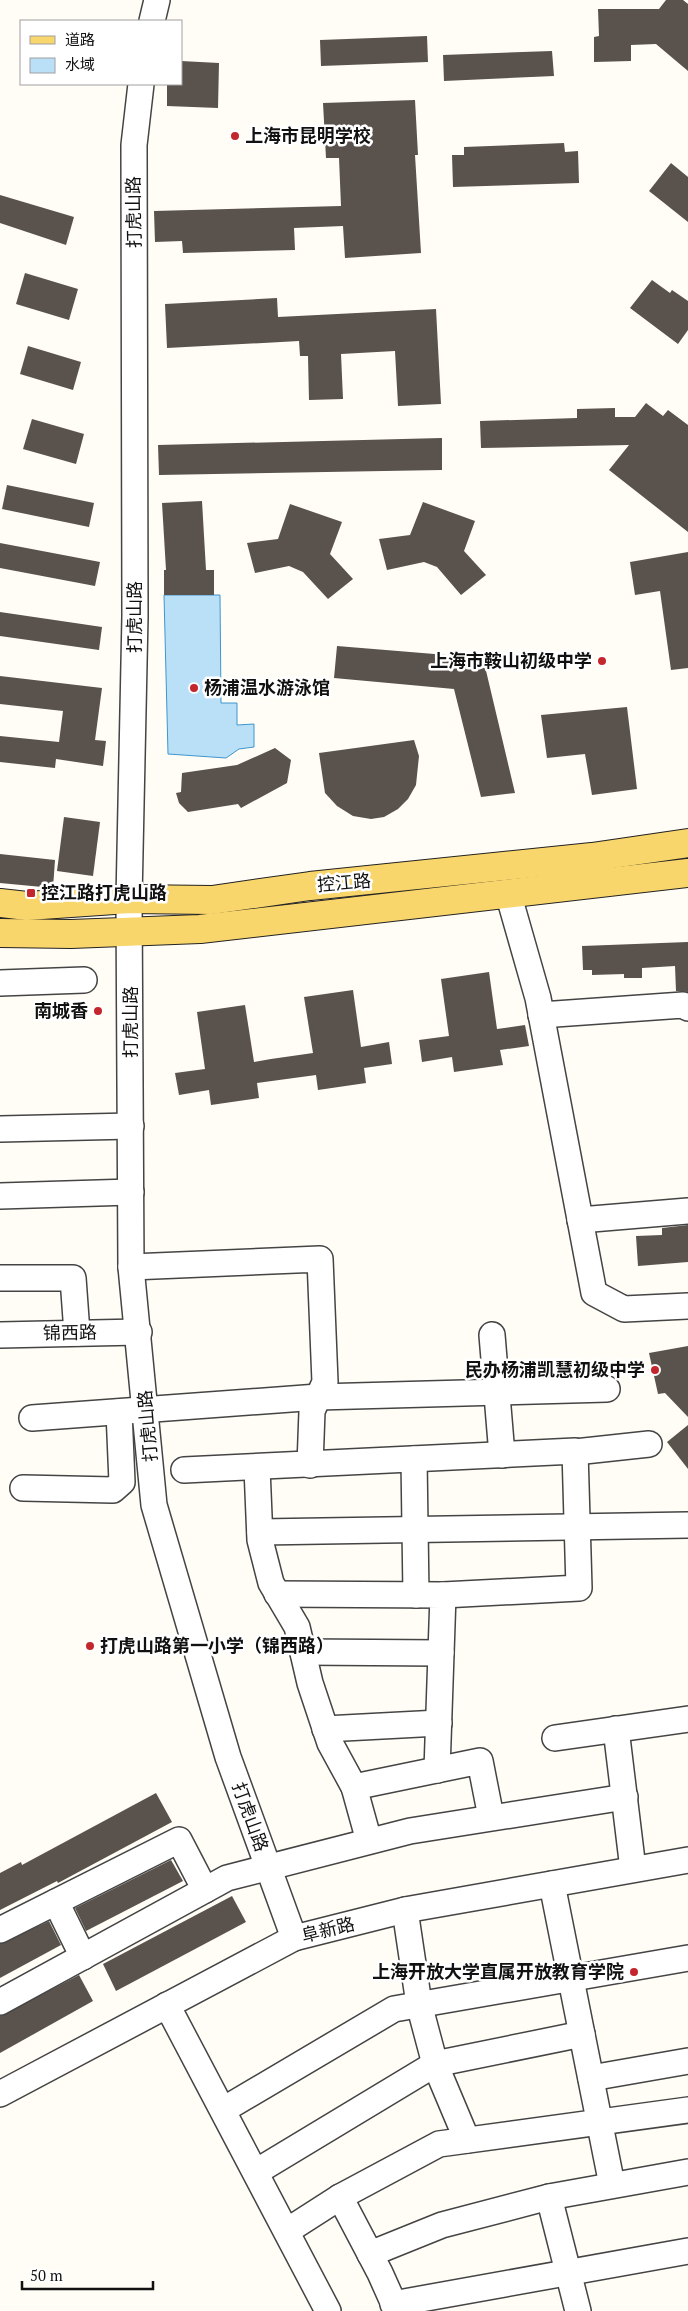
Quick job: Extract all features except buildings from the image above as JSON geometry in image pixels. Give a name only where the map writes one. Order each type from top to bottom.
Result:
[{"type":"main road","name":"控江路","points":[[0,903],[27,906],[129,899],[212,900],[310,886],[592,858],[688,843]]},
{"type":"main road","name":"控江路","points":[[0,933],[131,932],[273,922],[438,900],[688,873]]},
{"type":"street","points":[[152,20],[157,0]]},
{"type":"street","name":"打虎山路","points":[[141,85],[134,145],[135,616],[129,899],[131,932],[131,1267],[139,1332],[154,1505],[228,1757],[294,1938]]},
{"type":"street","points":[[508,893],[541,1015],[594,1293],[624,1309],[688,1306]]},
{"type":"street","points":[[0,983],[84,980]]},
{"type":"street","points":[[541,1015],[683,1005],[688,1008]]},
{"type":"street","points":[[0,1129],[131,1126]]},
{"type":"street","points":[[0,1196],[131,1192]]},
{"type":"street","points":[[580,1220],[688,1211]]},
{"type":"street","points":[[131,1267],[320,1259],[325,1382],[312,1411],[310,1465]]},
{"type":"street","points":[[0,1278],[74,1278],[77,1333]]},
{"type":"street","name":"锦西路","points":[[0,1335],[139,1332]]},
{"type":"street","points":[[492,1335],[502,1455]]},
{"type":"street","points":[[32,1418],[318,1397],[607,1389]]},
{"type":"street","points":[[23,1488],[114,1490],[122,1482],[118,1412]]},
{"type":"street","points":[[184,1470],[575,1452],[649,1444]]},
{"type":"street","points":[[277,1594],[443,1595],[578,1588],[575,1452]]},
{"type":"street","points":[[414,1459],[416,1595]]},
{"type":"street","points":[[256,1468],[260,1532],[271,1583],[297,1627],[310,1683],[325,1729],[330,1743],[354,1787],[369,1841]]},
{"type":"street","points":[[260,1532],[688,1525]]},
{"type":"street","points":[[437,1770],[443,1595]]},
{"type":"street","points":[[303,1652],[441,1653]]},
{"type":"street","points":[[555,1738],[688,1719]]},
{"type":"street","points":[[325,1729],[439,1723]]},
{"type":"street","points":[[616,1729],[634,1869]]},
{"type":"street","points":[[354,1787],[480,1761],[491,1818]]},
{"type":"street","points":[[0,2002],[227,1878],[410,1831],[625,1797]]},
{"type":"street","points":[[0,1930],[179,1840],[205,1890]]},
{"type":"street","name":"阜新路","points":[[0,2094],[294,1938],[405,1910],[688,1860]]},
{"type":"street","points":[[552,1884],[612,2185]]},
{"type":"street","points":[[56,1902],[83,1957]]},
{"type":"street","points":[[405,1910],[418,2004],[435,2064],[466,2140]]},
{"type":"street","points":[[222,2110],[394,2009],[688,1958]]},
{"type":"street","points":[[166,2006],[256,2172],[328,2311]]},
{"type":"street","points":[[256,2172],[435,2064],[582,2034]]},
{"type":"street","points":[[591,2078],[688,2061]]},
{"type":"street","points":[[287,2231],[340,2198],[439,2144],[688,2110]]},
{"type":"street","points":[[370,2254],[442,2225],[549,2197],[688,2172]]},
{"type":"street","points":[[549,2197],[578,2311]]},
{"type":"street","points":[[340,2198],[370,2254],[395,2308],[569,2271],[688,2251]]},
{"type":"water","name":"杨浦温水游泳馆","points":[[164,595],[220,595],[221,703],[237,703],[237,725],[254,724],[254,747],[239,749],[226,758],[168,754]]},
{"type":"place","name":"上海市昆明学校","points":[[235,136]]},
{"type":"place","name":"上海市鞍山初级中学","points":[[602,661]]},
{"type":"place","name":"杨浦温水游泳馆","points":[[194,688]]},
{"type":"place","name":"控江路打虎山路","points":[[31,893]]},
{"type":"place","name":"南城香","points":[[98,1011]]},
{"type":"place","name":"民办杨浦凯慧初级中学","points":[[655,1370]]},
{"type":"place","name":"打虎山路第一小学（锦西路）","points":[[90,1646]]},
{"type":"place","name":"上海开放大学直属开放教育学院","points":[[634,1972]]}]
